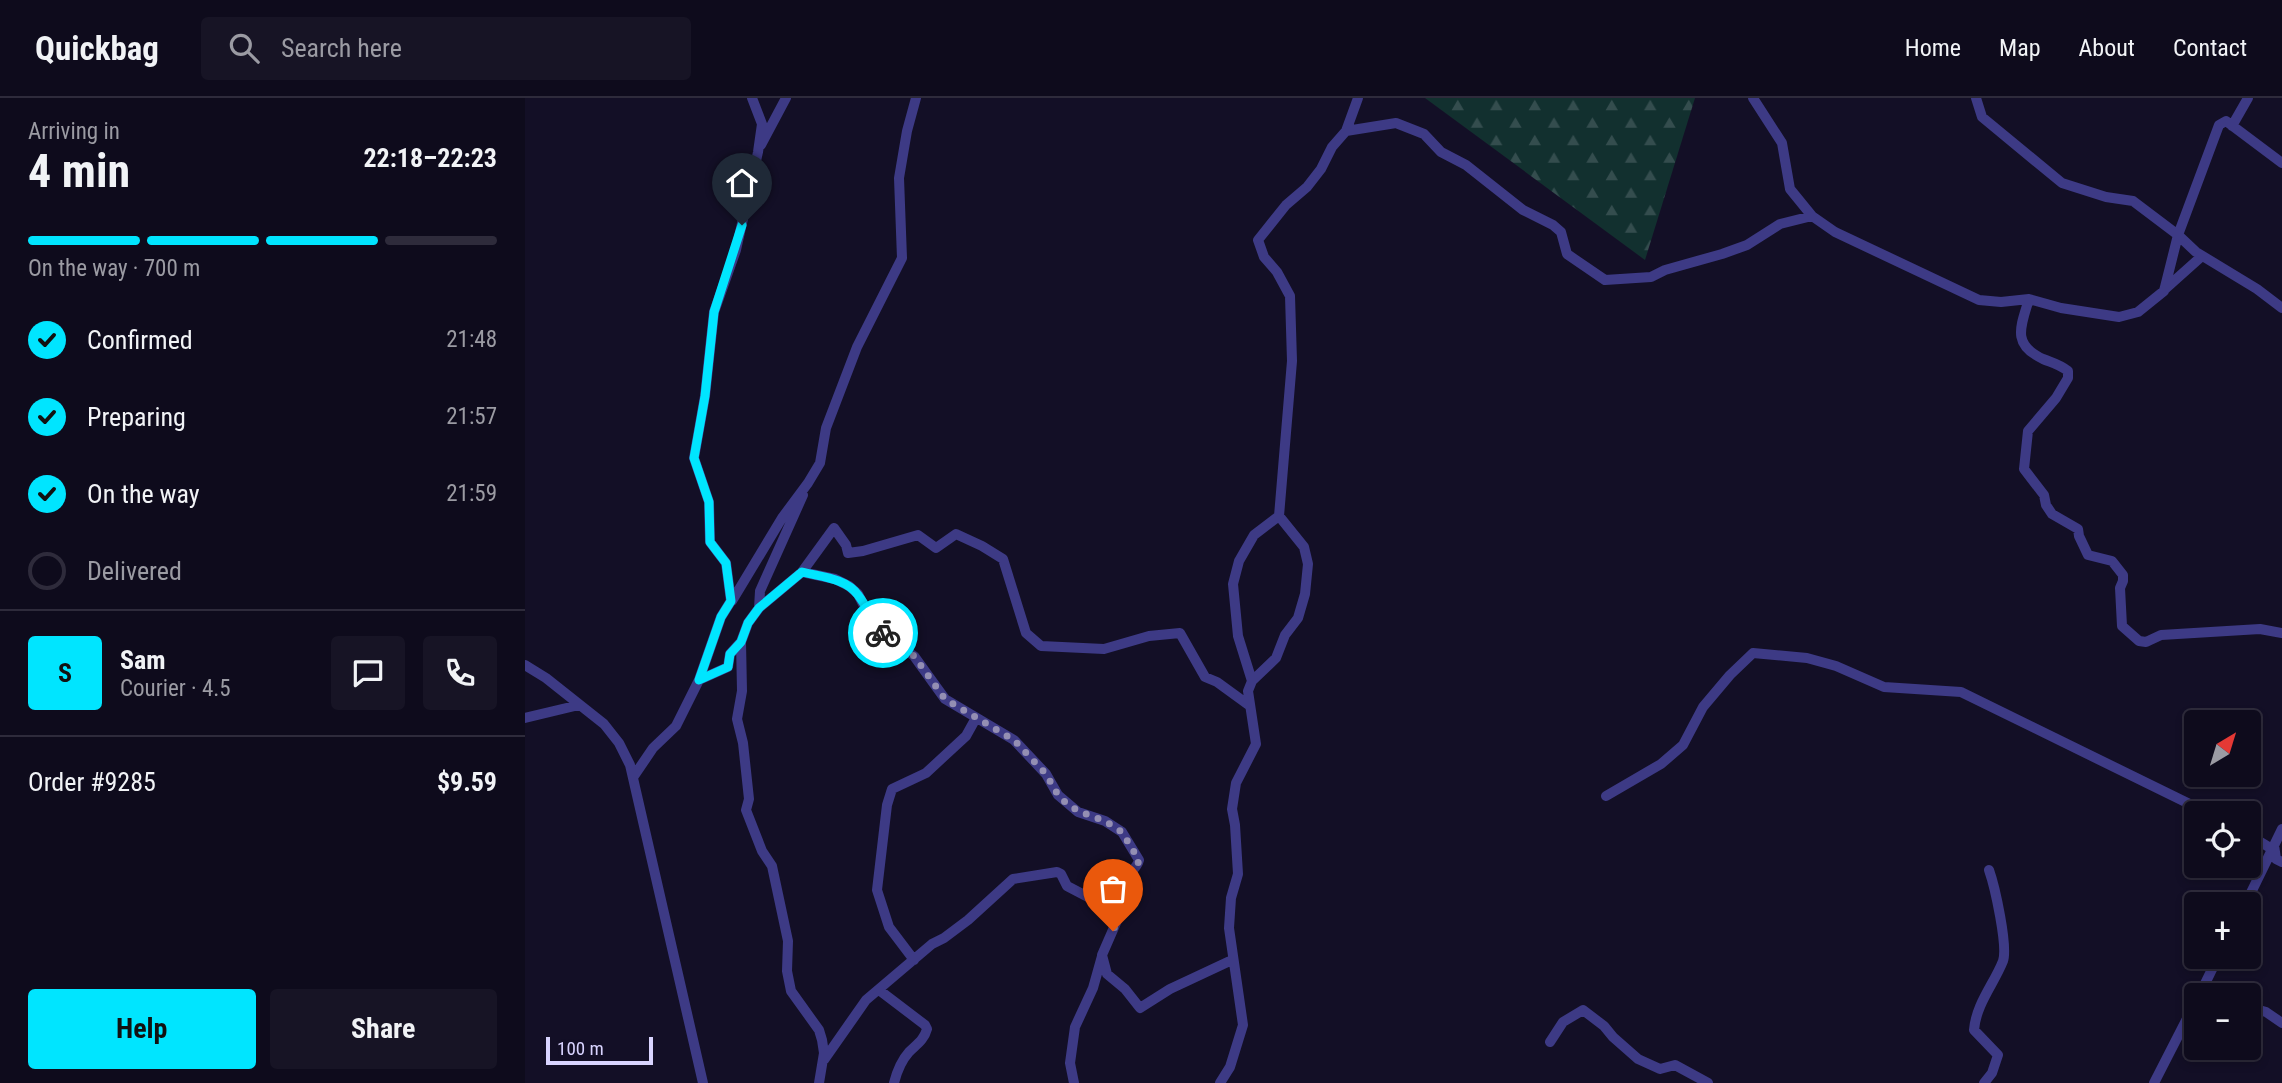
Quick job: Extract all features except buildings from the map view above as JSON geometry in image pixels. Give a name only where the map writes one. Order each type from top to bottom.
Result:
[{"type":"street","points":[[731,601],[726,563],[710,542],[709,502],[694,458],[705,396],[714,312],[736,250],[758,152],[762,124],[752,98]]},
{"type":"street","points":[[758,152],[786,98]]},
{"type":"street","points":[[634,776],[653,748],[676,726],[699,680],[721,617],[782,518],[820,463],[827,428],[857,346],[902,258],[899,178],[916,98]]},
{"type":"street","points":[[1220,1083],[1230,1067],[1243,1025],[1229,928],[1231,898],[1238,874],[1232,809],[1236,783],[1256,744],[1248,691],[1252,681],[1276,658],[1285,635],[1299,618],[1308,564],[1304,547],[1279,516],[1292,361],[1290,296],[1277,272],[1264,257],[1258,240],[1286,205],[1314,178],[1332,147],[1346,131],[1358,98]]},
{"type":"street","points":[[1753,98],[1782,143],[1790,190],[1812,216],[1835,232],[1979,300],[2001,302],[2028,299],[2061,308],[2119,317],[2138,312],[2202,256]]},
{"type":"street","points":[[1976,98],[1982,117],[2062,183],[2106,197],[2133,201],[2178,234],[2202,256],[2257,289],[2282,308]]},
{"type":"street","points":[[2232,126],[2248,98]]},
{"type":"street","points":[[2164,291],[2178,234],[2219,125],[2226,121],[2282,163]]},
{"type":"street","points":[[1346,131],[1396,123],[1424,134],[1441,152],[1466,165],[1523,210],[1553,225],[1561,232],[1567,254],[1605,280],[1651,277],[1665,270],[1747,245],[1780,224],[1812,216]]},
{"type":"street","points":[[2028,299],[2019,331],[2022,342],[2029,351],[2045,360],[2058,363],[2068,371],[2068,378],[2046,411],[2028,430],[2024,469],[2044,495],[2052,514],[2078,529],[2088,555],[2112,561],[2123,575],[2120,588],[2122,626],[2139,641],[2146,642],[2161,635],[2260,629],[2282,633]]},
{"type":"street","points":[[759,608],[760,591],[808,483]]},
{"type":"street","points":[[1252,681],[1237,636],[1233,583],[1239,561],[1254,535],[1279,516]]},
{"type":"street","points":[[819,1083],[824,1053],[818,1030],[791,991],[787,971],[788,941],[772,866],[762,851],[746,810],[748,799],[743,743],[737,719],[742,683],[741,642],[748,623],[759,608],[802,572],[834,528],[846,545],[848,553],[918,535],[936,548],[956,534],[1003,559],[1026,633],[1041,646],[1104,649],[1149,636],[1179,633],[1205,677],[1217,682],[1250,706]]},
{"type":"street","points":[[802,572],[835,579],[849,586],[858,594],[872,622],[914,656],[945,699],[1014,740],[1046,774],[1065,802],[1122,832],[1139,860],[1135,869],[1125,879],[1120,902],[1113,910]]},
{"type":"street","points":[[741,642],[730,654],[728,667],[742,683]]},
{"type":"street","points":[[1606,796],[1661,764],[1683,745],[1703,707],[1753,653],[1807,658],[1836,666],[1884,687],[1961,692],[2184,801]]},
{"type":"street","points":[[525,665],[546,678],[604,724],[619,743],[634,776],[703,1083]]},
{"type":"street","points":[[699,680],[728,667]]},
{"type":"street","points":[[525,718],[579,705]]},
{"type":"street","points":[[914,960],[890,928],[877,890],[887,805],[892,789],[926,773],[966,736],[975,718]]},
{"type":"street","points":[[2251,892],[2282,829]]},
{"type":"street","points":[[2261,841],[2273,847],[2276,859],[2282,862]]},
{"type":"street","points":[[1984,1083],[1995,1067],[1998,1055],[1974,1030],[1974,1024],[1986,992],[2004,959],[2003,938],[1989,870]]},
{"type":"street","points":[[821,1064],[866,1000],[968,920],[1013,879],[1057,872],[1067,886],[1113,910],[1119,916],[1093,988],[1075,1027],[1070,1063],[1074,1083]]},
{"type":"street","points":[[1103,955],[1107,974],[1125,989],[1140,1008],[1170,989],[1232,960]]},
{"type":"street","points":[[879,990],[927,1029],[921,1042],[909,1052],[898,1068],[894,1083]]},
{"type":"street","points":[[1550,1042],[1563,1022],[1583,1010],[1638,1059],[1660,1069],[1675,1065],[1708,1083]]},
{"type":"street","points":[[2261,1011],[2282,1023]]},
{"type":"street","points":[[2154,1083],[2184,1024]]},
{"type":"green space","points":[[1425,98],[1695,98],[1645,260]]},
{"type":"way so far","points":[[883,633],[914,656],[945,699],[1014,740],[1046,774],[1065,802],[1122,832],[1139,864],[1125,879],[1120,902],[1113,910],[1119,916],[1113,931]]},
{"type":"route","points":[[742,225],[714,312],[705,396],[694,458],[709,502],[710,542],[726,563],[731,601],[721,617],[699,680],[728,667],[730,654],[741,642],[748,623],[759,608],[802,572],[835,579],[849,586],[858,594],[872,622],[883,633]]}]
